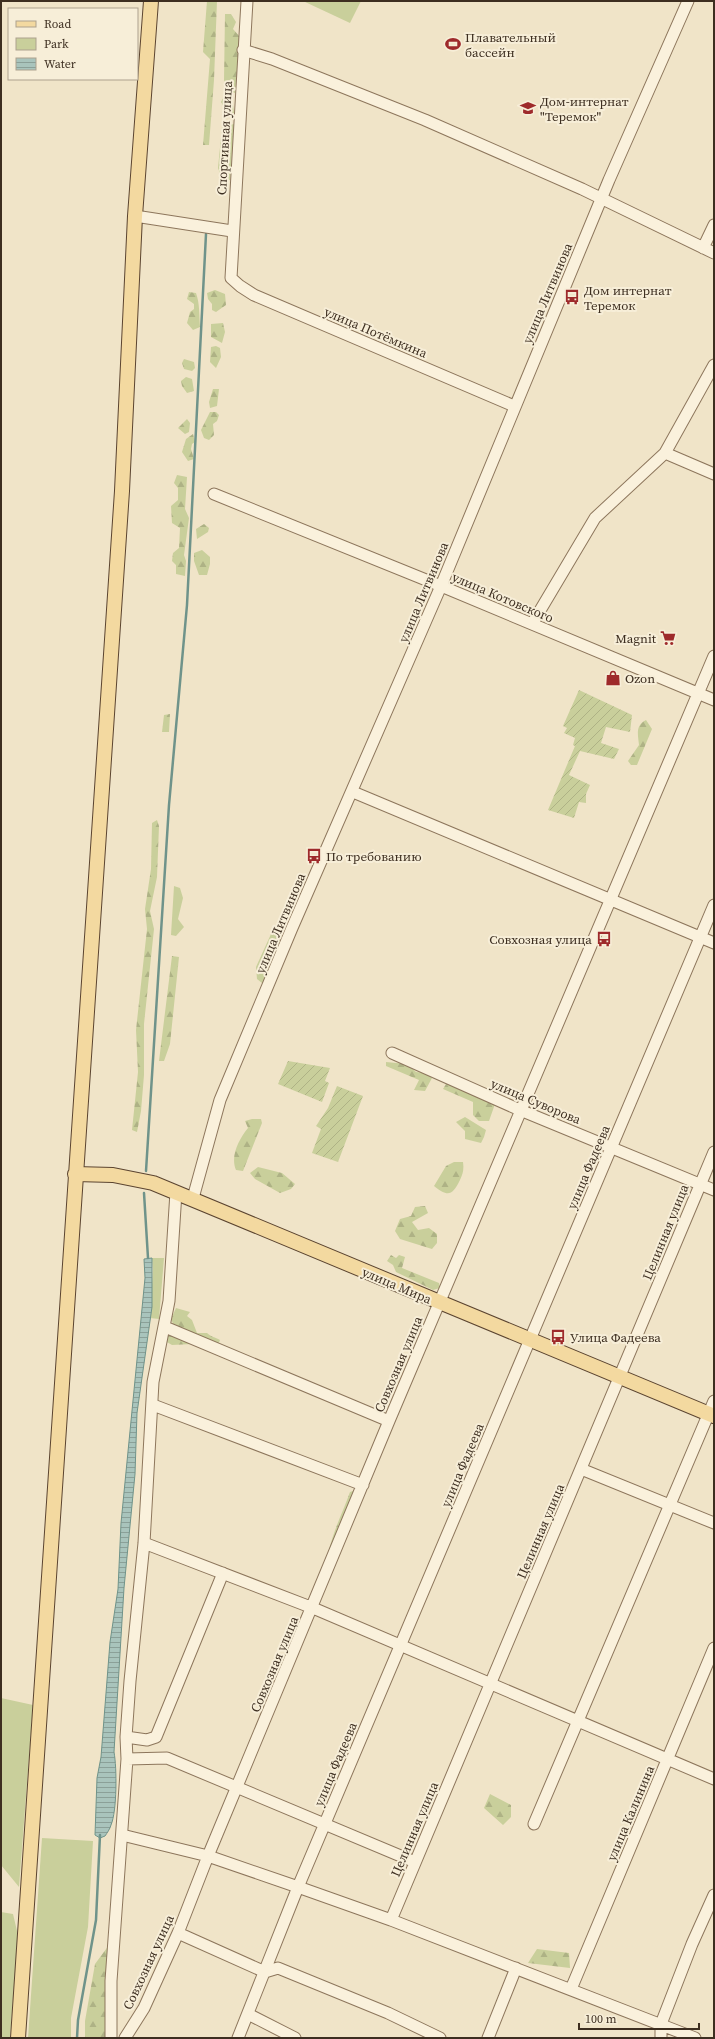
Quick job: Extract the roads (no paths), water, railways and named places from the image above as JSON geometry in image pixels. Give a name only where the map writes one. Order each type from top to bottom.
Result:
[{"type":"main road","points":[[18,2038],[122,491],[135,216],[151,1]]},
{"type":"main road","name":"улица Мира","points":[[75,1174],[113,1176],[153,1183],[193,1198],[439,1303],[711,1415]]},
{"type":"street","name":"Спортивная улица","points":[[231,278],[232,231],[247,1]]},
{"type":"street","name":"улица Литвинова","points":[[193,1198],[220,1100],[292,928],[353,792],[441,586],[514,406],[601,200],[688,1]]},
{"type":"street","points":[[243,50],[272,59],[425,120],[582,189],[601,200],[714,253]]},
{"type":"street","points":[[135,216],[232,231]]},
{"type":"street","points":[[703,248],[714,225]]},
{"type":"street","name":"улица Потёмкина","points":[[231,278],[254,295],[514,406]]},
{"type":"street","points":[[532,624],[595,518],[666,453],[714,365]]},
{"type":"street","points":[[666,453],[714,474]]},
{"type":"street","name":"улица Котовского","points":[[214,494],[441,586],[714,700]]},
{"type":"street","name":"Совхозная улица","points":[[125,2038],[144,2008],[178,1934],[208,1856],[313,1608],[389,1421],[714,656]]},
{"type":"street","points":[[353,792],[714,943]]},
{"type":"street","name":"улица Фадеева","points":[[238,2038],[324,1825],[714,905]]},
{"type":"street","name":"улица Суворова","points":[[392,1053],[520,1110],[714,1190]]},
{"type":"street","name":"Целинная улица","points":[[391,1920],[714,1152]]},
{"type":"street","points":[[111,2038],[110,1981],[127,1759],[126,1737],[130,1681],[144,1543],[153,1405],[153,1382],[169,1301],[176,1192]]},
{"type":"street","points":[[165,1327],[389,1421]]},
{"type":"street","points":[[534,1824],[670,1505],[711,1415],[714,1401]]},
{"type":"street","points":[[153,1405],[363,1485]]},
{"type":"street","points":[[581,1469],[714,1523]]},
{"type":"street","points":[[144,1543],[313,1608],[491,1682],[714,1779]]},
{"type":"street","points":[[126,1737],[147,1740],[156,1737],[223,1573]]},
{"type":"street","name":"улица Калинина","points":[[571,1989],[714,1648]]},
{"type":"street","points":[[127,1759],[167,1758],[415,1862]]},
{"type":"street","points":[[122,1834],[208,1856],[391,1920],[695,2038]]},
{"type":"street","points":[[661,2038],[661,2024],[692,1944],[714,1895]]},
{"type":"street","points":[[178,1934],[265,1972],[278,1968],[388,2013],[440,2038]]},
{"type":"street","points":[[488,2038],[516,1968]]},
{"type":"street","points":[[248,2014],[295,2038]]},
{"type":"water","points":[[152,1258],[152,1307],[137,1413],[135,1474],[124,1588],[114,1752],[116,1778],[115,1800],[111,1826],[105,1836],[100,1838],[95,1835],[97,1778],[101,1757],[110,1642],[118,1589],[121,1523],[145,1278],[144,1259]]},
{"type":"waterway","points":[[146,1171],[169,805],[187,605],[206,234]]},
{"type":"waterway","points":[[144,1193],[148,1258]]},
{"type":"waterway","points":[[77,2038],[78,2020],[96,1920],[100,1835]]},
{"type":"place","name":"Плавательный бассейн","points":[[453,44]]},
{"type":"place","name":"Дом-интернат \"Теремок\"","points":[[528,108]]},
{"type":"place","name":"Дом интернат Теремок","points":[[572,297]]},
{"type":"place","name":"Magnit","points":[[668,638]]},
{"type":"place","name":"Ozon","points":[[613,678]]},
{"type":"place","name":"По требованию","points":[[314,856]]},
{"type":"place","name":"Совхозная улица","points":[[604,939]]},
{"type":"place","name":"Улица Фадеева","points":[[558,1337]]}]
